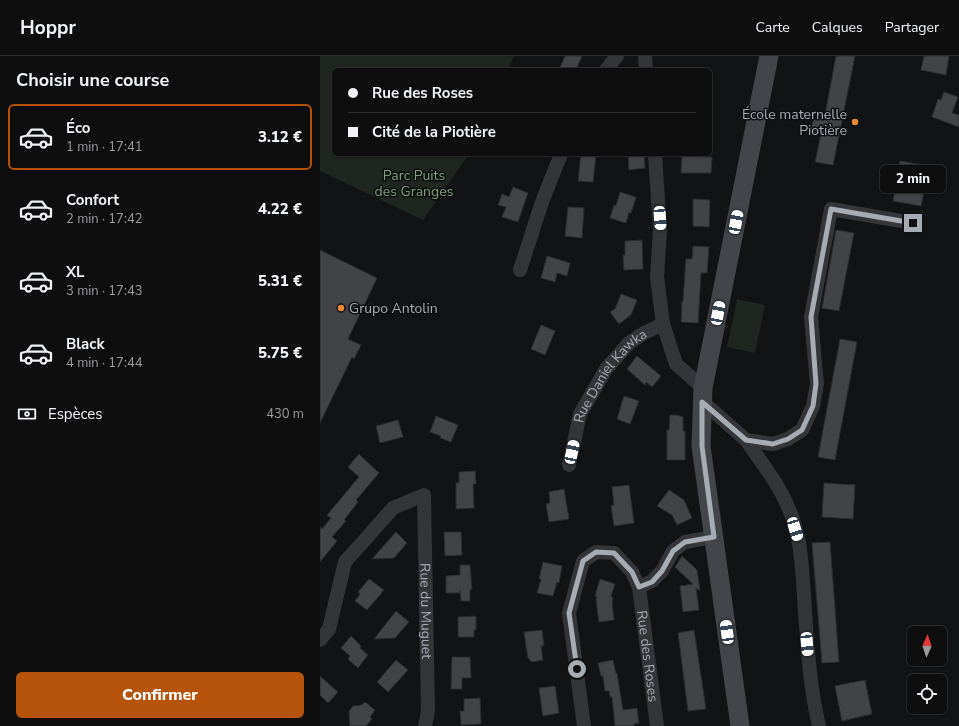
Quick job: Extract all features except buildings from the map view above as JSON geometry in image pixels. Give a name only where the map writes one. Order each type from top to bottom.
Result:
[{"type":"main road","points":[[740,726],[702,446],[703,395],[769,56]]},
{"type":"street","points":[[607,68],[616,56]]},
{"type":"street","points":[[645,56],[646,68]]},
{"type":"street","points":[[520,270],[542,202],[561,156]]},
{"type":"street","name":"Rue Daniel Kawka","points":[[655,156],[660,231],[657,277],[663,324],[676,364],[746,440],[775,481],[789,507],[799,539],[810,676],[819,726]]},
{"type":"street","points":[[746,440],[773,444],[788,439],[802,430],[813,406],[816,384],[811,317],[831,209],[913,223]]},
{"type":"street","name":"Rue Daniel Kawka","points":[[569,464],[580,414],[606,369],[629,343],[644,333],[663,324]]},
{"type":"street","name":"Rue du Muguet","points":[[320,640],[329,629],[345,562],[393,508],[424,495],[428,711],[425,726]]},
{"type":"street","points":[[639,587],[652,582],[662,571],[673,551],[685,542],[714,537]]},
{"type":"street","name":"Rue des Roses","points":[[584,726],[569,613],[583,561],[596,552],[614,553],[632,572],[639,587],[657,726]]},
{"type":"green space","name":"Parc Puits des Granges","points":[[320,56],[514,56],[509,68],[332,68],[332,156],[468,156],[423,220],[320,171]]},
{"type":"green space","points":[[737,299],[765,305],[755,353],[727,347]]},
{"type":"place","name":"École maternelle Piotière","points":[[855,122]]},
{"type":"place","name":"Grupo Antolin","points":[[341,308]]},
{"type":"route","points":[[577,669],[569,613],[583,561],[596,552],[614,553],[632,572],[639,587],[652,582],[662,571],[673,551],[685,542],[714,537],[702,446],[702,402],[746,440],[773,444],[788,439],[802,430],[813,406],[816,384],[811,317],[831,209],[913,223]]}]
